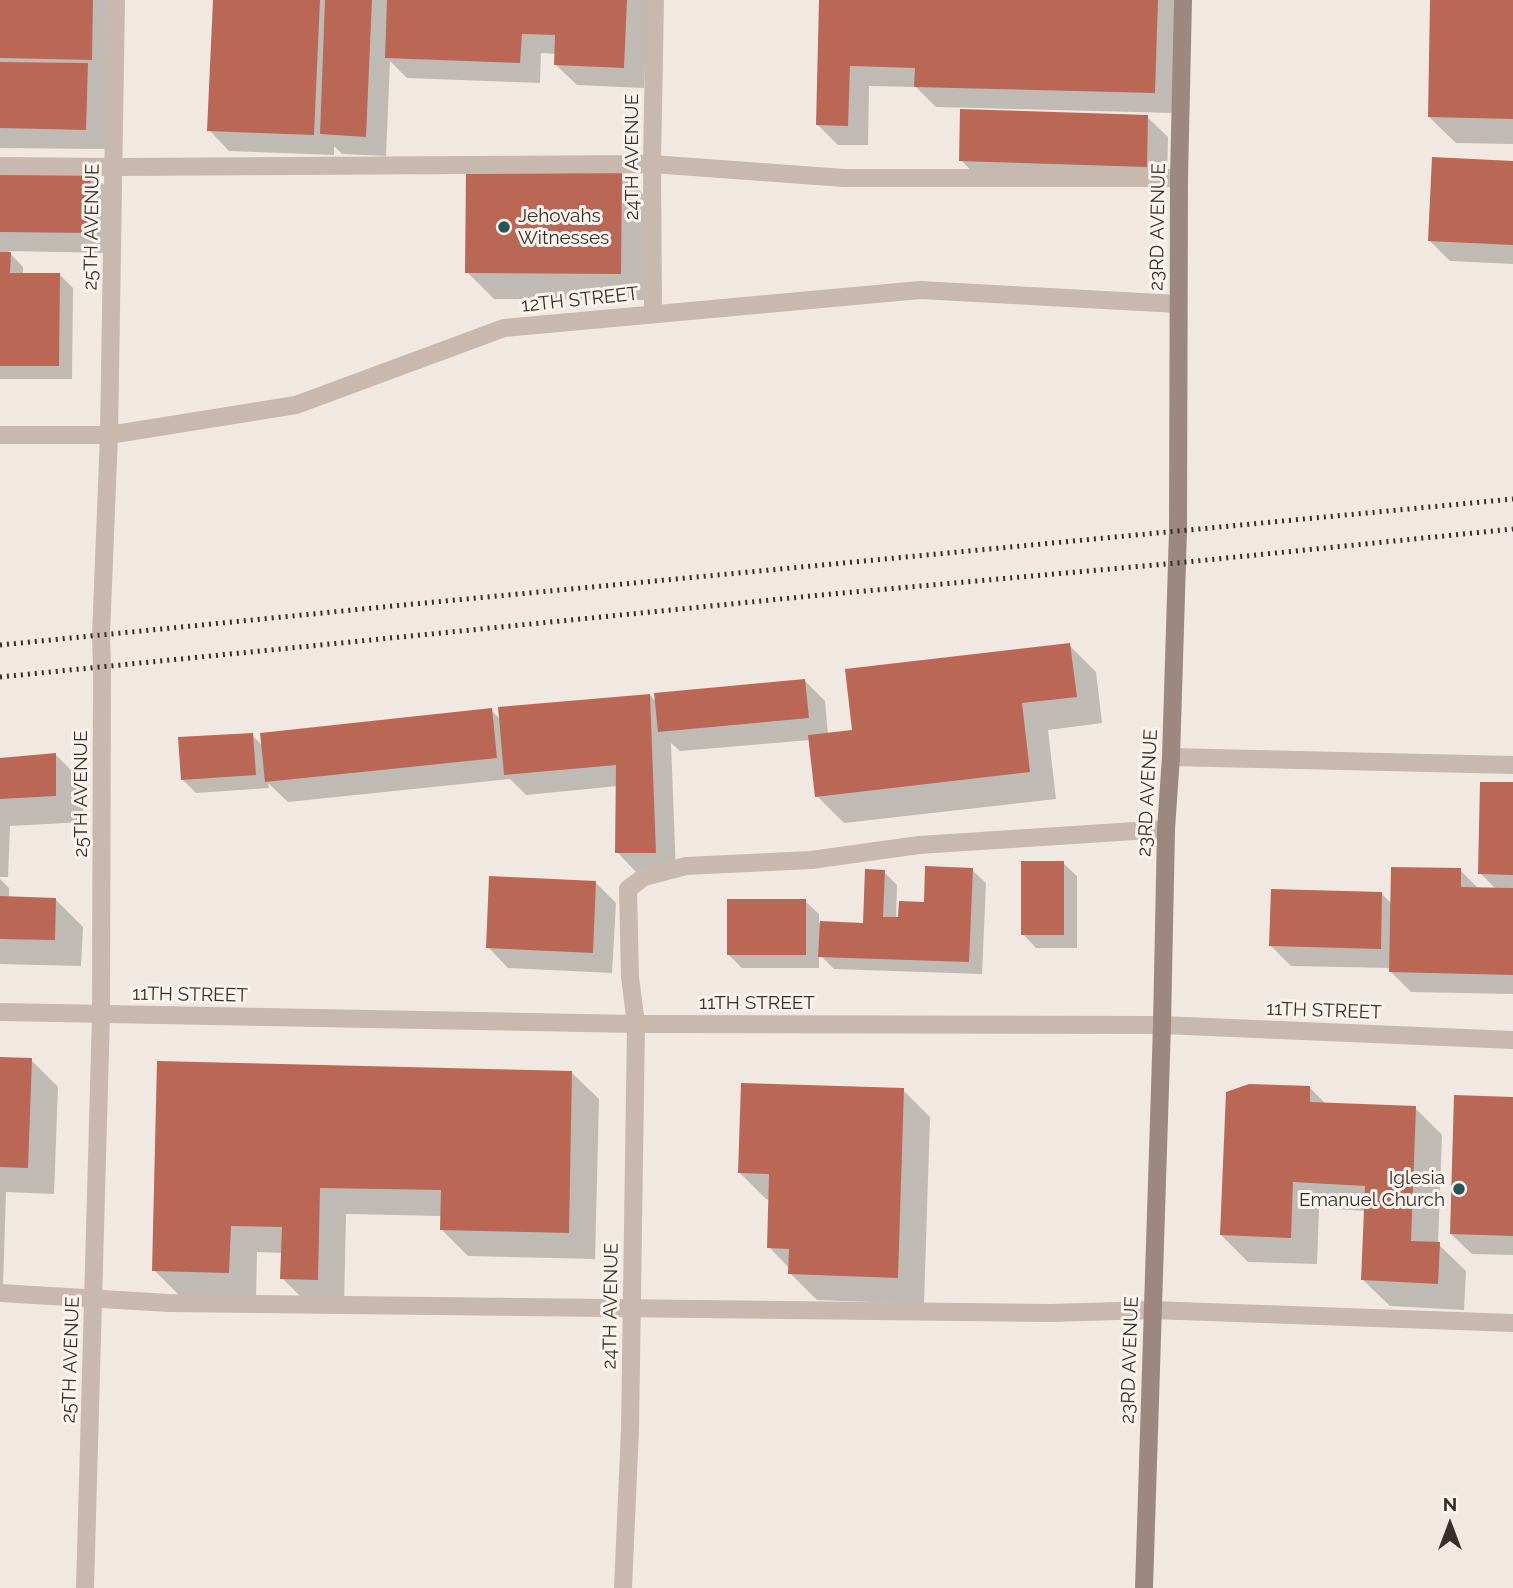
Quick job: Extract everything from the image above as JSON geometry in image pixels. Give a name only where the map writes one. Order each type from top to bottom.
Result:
[{"type":"main road","name":"23RD AVENUE","points":[[1144,1588],[1166,829],[1178,531],[1179,178],[1183,0]]},
{"type":"street","name":"25TH AVENUE","points":[[85,1588],[101,1015],[101,635],[109,435],[116,0]]},
{"type":"street","name":"24TH AVENUE","points":[[653,314],[655,0]]},
{"type":"street","points":[[0,166],[652,164],[844,178],[1179,178]]},
{"type":"street","name":"12TH STREET","points":[[0,435],[109,435],[296,405],[503,328],[920,290],[1178,304]]},
{"type":"street","points":[[1171,757],[1513,765]]},
{"type":"street","name":"24TH AVENUE","points":[[623,1588],[630,1429],[636,1024],[630,977],[628,889],[644,877],[686,866],[811,860],[919,845],[1166,829]]},
{"type":"street","name":"11TH STREET","points":[[0,1012],[636,1024],[1162,1025],[1513,1040]]},
{"type":"street","points":[[0,1293],[169,1303],[1036,1313],[1152,1310],[1513,1323]]},
{"type":"building","points":[[0,0],[93,0],[92,60],[0,58]]},
{"type":"building","points":[[213,0],[320,0],[314,135],[207,131]]},
{"type":"building","points":[[325,0],[372,0],[366,137],[320,134]]},
{"type":"building","points":[[387,0],[627,0],[624,68],[554,65],[555,35],[522,34],[520,63],[385,58]]},
{"type":"building","points":[[819,0],[1158,0],[1155,93],[914,87],[915,68],[850,66],[848,126],[816,125]]},
{"type":"building","points":[[1430,0],[1513,0],[1513,119],[1428,117]]},
{"type":"building","points":[[0,62],[88,63],[86,130],[0,128]]},
{"type":"building","points":[[960,109],[1148,115],[1147,167],[959,161]]},
{"type":"building","points":[[1432,157],[1513,161],[1513,245],[1428,241]]},
{"type":"building","points":[[0,167],[91,169],[90,233],[0,232]]},
{"type":"building","points":[[466,170],[622,170],[621,274],[465,273]]},
{"type":"building","points":[[0,252],[11,252],[10,273],[60,273],[59,366],[0,366]]},
{"type":"building","points":[[1070,643],[1077,697],[1022,703],[1030,772],[815,797],[808,735],[852,730],[845,669]]},
{"type":"building","points":[[805,679],[809,718],[658,732],[654,693]]},
{"type":"building","points":[[650,694],[656,853],[615,853],[616,765],[504,775],[498,707]]},
{"type":"building","points":[[492,708],[497,758],[265,782],[260,733]]},
{"type":"building","points":[[253,733],[256,775],[181,780],[178,737]]},
{"type":"building","points":[[56,753],[56,796],[0,799],[0,758]]},
{"type":"building","points":[[1480,782],[1513,782],[1513,875],[1478,874]]},
{"type":"building","points":[[1021,861],[1064,861],[1064,935],[1021,935]]},
{"type":"building","points":[[925,866],[973,868],[969,962],[818,957],[820,921],[863,923],[865,869],[885,870],[883,917],[898,917],[899,901],[924,902]]},
{"type":"building","points":[[1391,867],[1461,868],[1461,887],[1513,888],[1513,975],[1389,972]]},
{"type":"building","points":[[489,876],[596,881],[593,953],[486,948]]},
{"type":"building","points":[[1271,889],[1382,892],[1381,949],[1269,946]]},
{"type":"building","points":[[0,896],[56,898],[55,940],[0,939]]},
{"type":"building","points":[[727,899],[806,899],[806,955],[727,955]]},
{"type":"building","points":[[0,1057],[32,1058],[28,1168],[0,1167]]},
{"type":"building","points":[[157,1061],[572,1071],[569,1233],[440,1230],[441,1190],[320,1188],[318,1280],[280,1279],[282,1227],[231,1226],[229,1273],[152,1271]]},
{"type":"building","points":[[741,1083],[904,1088],[898,1278],[788,1274],[789,1249],[767,1248],[769,1174],[738,1173]]},
{"type":"building","points":[[1249,1084],[1310,1086],[1310,1102],[1416,1106],[1411,1241],[1440,1242],[1438,1284],[1361,1280],[1365,1186],[1293,1182],[1291,1238],[1220,1235],[1226,1092]]},
{"type":"building","points":[[1454,1095],[1513,1097],[1513,1236],[1450,1234]]},
{"type":"railway","points":[[0,645],[1513,499]]},
{"type":"railway","points":[[0,677],[1513,529]]},
{"type":"place","name":"Jehovahs Witnesses","points":[[504,227]]},
{"type":"place","name":"Iglesia Emanuel Church","points":[[1459,1189]]}]
